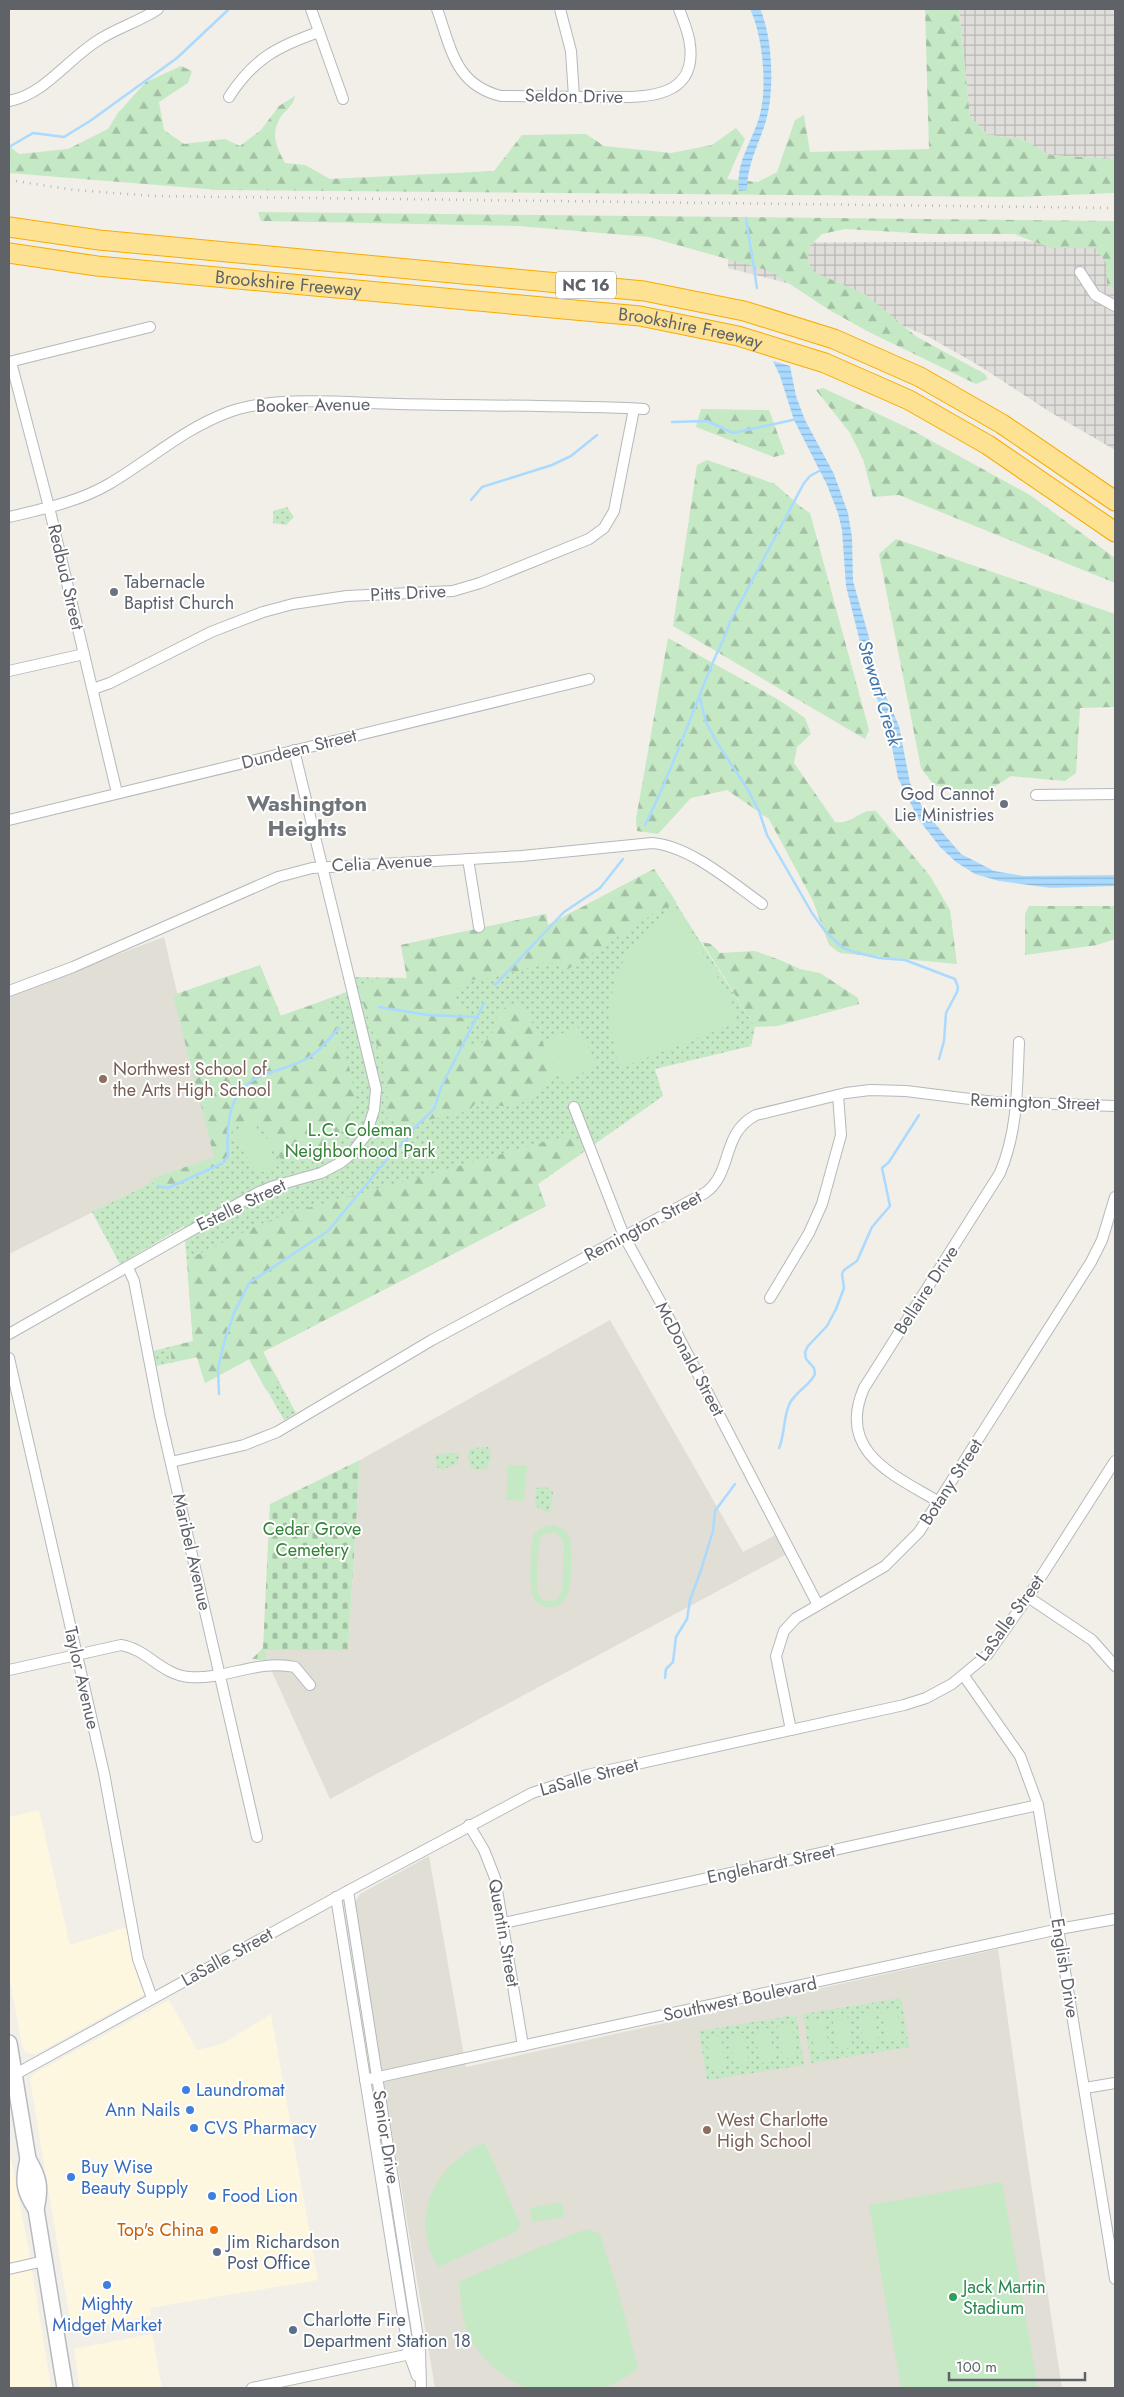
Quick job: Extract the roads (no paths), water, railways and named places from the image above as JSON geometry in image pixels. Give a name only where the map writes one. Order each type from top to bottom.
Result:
[{"type":"highway","name":"Brookshire Freeway","points":[[9,227],[100,240],[644,291],[744,311],[834,339],[920,377],[1002,424],[1115,501]]},
{"type":"highway","name":"Brookshire Freeway","points":[[11,254],[97,266],[640,316],[738,336],[825,363],[908,400],[988,445],[1115,532]]},
{"type":"main road","points":[[9,2043],[11,2076],[28,2159],[24,2176],[26,2195],[36,2209],[65,2388]]},
{"type":"street","points":[[9,101],[28,95],[40,88],[70,61],[98,40],[158,9]]},
{"type":"street","points":[[312,9],[344,99]]},
{"type":"street","name":"Seldon Drive","points":[[437,9],[456,62],[472,84],[488,93],[501,96],[574,97],[648,97],[671,90],[686,73],[691,54],[690,44],[679,9]]},
{"type":"street","points":[[560,9],[571,52],[574,97]]},
{"type":"street","points":[[229,97],[250,69],[263,57],[295,40],[319,32]]},
{"type":"street","points":[[1080,272],[1095,295],[1115,306]]},
{"type":"street","points":[[10,362],[150,327]]},
{"type":"street","name":"Redbud Street","points":[[10,362],[49,507],[117,794]]},
{"type":"street","name":"Booker Avenue","points":[[9,517],[90,494],[109,484],[182,434],[214,418],[247,407],[266,404],[315,403],[639,409]]},
{"type":"street","name":"Pitts Drive","points":[[93,689],[110,683],[211,632],[263,612],[293,604],[348,596],[452,591],[480,583],[589,539],[604,528],[614,511],[639,409]]},
{"type":"street","points":[[9,671],[84,654]]},
{"type":"street","name":"Dundeen Street","points":[[9,820],[589,679]]},
{"type":"street","name":"Estelle Street","points":[[9,1334],[260,1192],[332,1168],[359,1146],[372,1121],[376,1088],[320,866],[294,750]]},
{"type":"street","points":[[1036,795],[1115,794]]},
{"type":"street","name":"Celia Avenue","points":[[9,991],[73,967],[278,877],[320,866],[522,856],[641,843],[664,844],[683,851],[762,904]]},
{"type":"street","points":[[468,858],[479,927]]},
{"type":"street","name":"Bellaire Drive","points":[[939,1502],[882,1467],[869,1455],[857,1429],[858,1406],[864,1388],[1000,1173],[1012,1138],[1019,1042]]},
{"type":"street","name":"Remington Street","points":[[171,1462],[244,1445],[277,1432],[432,1340],[710,1190],[720,1177],[734,1134],[747,1120],[756,1115],[838,1095],[870,1090],[891,1090],[960,1099],[1016,1103],[1115,1106]]},
{"type":"street","points":[[770,1298],[809,1233],[822,1204],[841,1135],[838,1095]]},
{"type":"street","name":"McDonald Street","points":[[574,1107],[624,1236],[666,1311],[818,1605]]},
{"type":"street","name":"Botany Street","points":[[791,1730],[778,1667],[778,1645],[784,1631],[791,1622],[885,1566],[915,1537],[1091,1262],[1105,1231],[1115,1197]]},
{"type":"street","name":"Maribel Avenue","points":[[128,1268],[134,1281],[145,1343],[171,1462],[257,1837]]},
{"type":"street","name":"Taylor Avenue","points":[[9,1358],[104,1773],[138,1959],[152,1998]]},
{"type":"street","name":"LaSalle Street","points":[[11,2076],[336,1897],[532,1793],[570,1779],[904,1705],[944,1689],[964,1676],[987,1655],[1028,1597],[1115,1461]]},
{"type":"street","points":[[1028,1597],[1092,1640],[1115,1666]]},
{"type":"street","points":[[9,1670],[121,1645],[139,1650],[178,1675],[200,1677],[259,1666],[290,1666],[298,1669],[310,1685]]},
{"type":"street","name":"English Drive","points":[[964,1676],[1020,1756],[1038,1805],[1115,2279]]},
{"type":"street","name":"Englehardt Street","points":[[504,1923],[1038,1805]]},
{"type":"street","name":"Quentin Street","points":[[469,1825],[492,1868],[504,1923],[523,2046]]},
{"type":"street","name":"Senior Drive","points":[[348,1891],[420,2351],[420,2386]]},
{"type":"street","name":"Senior Drive","points":[[336,1897],[409,2354],[420,2386]]},
{"type":"street","name":"Southwest Boulevard","points":[[365,2080],[1059,1929],[1115,1919]]},
{"type":"street","points":[[1085,2088],[1115,2083]]},
{"type":"street","points":[[9,2269],[44,2261]]},
{"type":"street","points":[[252,2388],[420,2351]]},
{"type":"water","points":[[750,9],[760,9],[764,21],[770,50],[771,82],[768,112],[751,164],[747,190],[739,191],[740,171],[744,154],[762,106],[764,78],[758,33]]},
{"type":"water","points":[[773,361],[790,366],[796,396],[805,420],[834,474],[848,513],[852,537],[853,581],[870,641],[872,660],[899,726],[910,783],[925,812],[961,854],[994,871],[1024,876],[1115,875],[1115,886],[1051,888],[999,881],[975,874],[956,862],[940,847],[919,820],[898,778],[888,727],[869,678],[846,586],[842,530],[838,513],[827,485],[794,420],[780,376]]},
{"type":"waterway","points":[[9,147],[33,133],[64,137],[90,121],[177,58],[229,9]]},
{"type":"waterway","name":"Stewart Creek","points":[[746,218],[757,288]]},
{"type":"waterway","points":[[672,422],[707,421],[733,433],[797,419]]},
{"type":"waterway","points":[[471,500],[482,487],[552,465],[571,456],[597,435]]},
{"type":"waterway","points":[[645,825],[672,767],[730,622],[804,483],[810,476],[821,470]]},
{"type":"waterway","points":[[700,698],[706,722],[716,741],[748,790],[759,811],[767,835],[812,913],[825,931],[843,948],[879,958],[905,960],[955,979],[958,987],[946,1013],[944,1041],[939,1059]]},
{"type":"waterway","points":[[495,985],[564,912],[600,888],[623,859]]},
{"type":"waterway","points":[[219,1394],[218,1368],[225,1339],[234,1313],[249,1283],[328,1231],[394,1151],[407,1140],[404,1138],[434,1109],[442,1085],[484,1003]]},
{"type":"waterway","points":[[379,1007],[428,1015],[476,1017]]},
{"type":"waterway","points":[[158,1186],[168,1188],[223,1163],[228,1156],[228,1132],[231,1109],[242,1090],[250,1082],[261,1076],[313,1055],[339,1028]]},
{"type":"waterway","points":[[779,1448],[789,1405],[815,1374],[814,1368],[806,1359],[805,1352],[808,1346],[827,1326],[836,1309],[844,1288],[842,1274],[844,1270],[857,1261],[872,1227],[890,1206],[882,1168],[889,1162],[919,1115]]},
{"type":"waterway","points":[[665,1678],[666,1669],[673,1662],[676,1637],[687,1619],[690,1600],[713,1531],[715,1511],[735,1484]]},
{"type":"railway","points":[[9,180],[75,190],[153,196],[1115,208]]},
{"type":"place","name":"Tabernacle Baptist Church","points":[[114,592]]},
{"type":"place","name":"God Cannot Lie Ministries","points":[[1004,804]]},
{"type":"place","name":"Northwest School of the Arts High School","points":[[103,1079]]},
{"type":"place","name":"Laundromat","points":[[186,2090]]},
{"type":"place","name":"Ann Nails","points":[[190,2110]]},
{"type":"place","name":"CVS Pharmacy","points":[[194,2128]]},
{"type":"place","name":"West Charlotte High School","points":[[707,2130]]},
{"type":"place","name":"Buy Wise Beauty Supply","points":[[71,2177]]},
{"type":"place","name":"Food Lion","points":[[212,2196]]},
{"type":"place","name":"Top's China","points":[[214,2230]]},
{"type":"place","name":"Jim Richardson Post Office","points":[[217,2252]]},
{"type":"place","name":"Mighty Midget Market","points":[[107,2285]]},
{"type":"place","name":"Jack Martin Stadium","points":[[953,2297]]},
{"type":"place","name":"Charlotte Fire Department Station 18","points":[[293,2330]]},
{"type":"district","name":"Washington Heights","points":[[307,816]]},
{"type":"park label","name":"L.C. Coleman Neighborhood Park","points":[[360,1140]]},
{"type":"park label","name":"Cedar Grove Cemetery","points":[[312,1539]]}]
